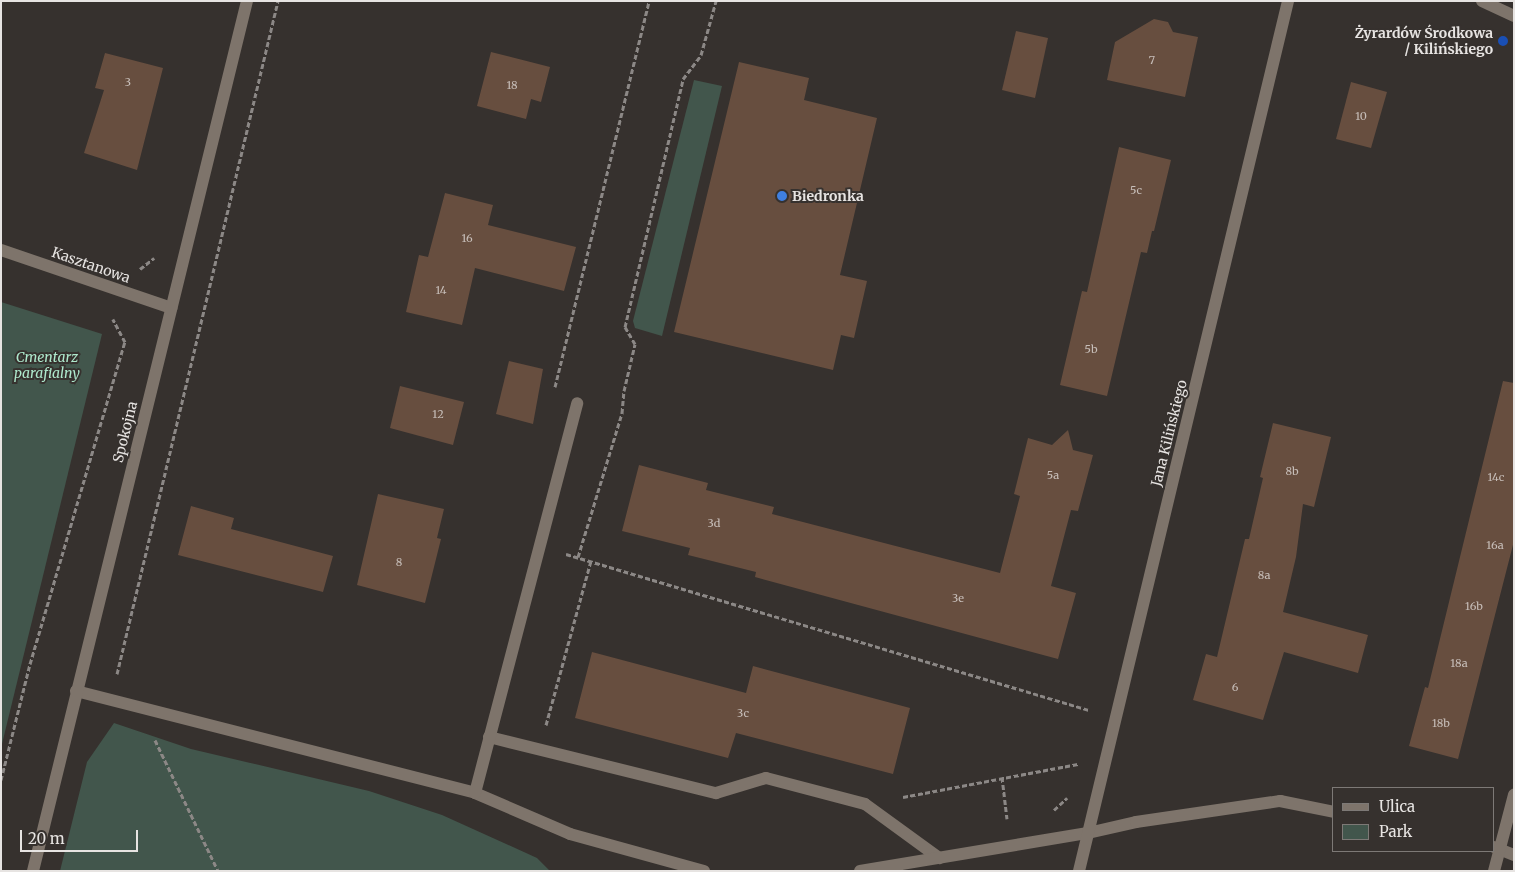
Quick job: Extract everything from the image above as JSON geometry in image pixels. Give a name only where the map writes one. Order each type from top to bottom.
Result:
[{"type":"street","name":"Spokojna","points":[[34,871],[76,691],[247,1]]},
{"type":"street","name":"Jana Kilińskiego","points":[[1079,871],[1288,1]]},
{"type":"street","points":[[1482,1],[1514,16]]},
{"type":"street","name":"Kasztanowa","points":[[1,250],[171,308]]},
{"type":"street","points":[[475,792],[577,403]]},
{"type":"street","points":[[76,691],[475,792],[570,834],[704,871]]},
{"type":"street","points":[[490,737],[716,793],[766,778],[865,804],[939,858]]},
{"type":"street","points":[[1494,871],[1497,847],[1510,824],[1514,795]]},
{"type":"street","points":[[860,871],[1088,833],[1136,822],[1280,801],[1332,812]]},
{"type":"street","points":[[1497,847],[1514,855]]},
{"type":"path","points":[[110,700],[278,1]]},
{"type":"path","points":[[577,403],[552,397],[649,1]]},
{"type":"path","points":[[578,558],[622,413],[624,391],[635,344],[625,327],[683,79],[701,55],[716,1]]},
{"type":"path","points":[[133,267],[141,269],[153,260],[156,252]]},
{"type":"path","points":[[1,780],[30,664],[125,342],[115,320],[109,317]]},
{"type":"path","points":[[539,546],[1095,711]]},
{"type":"path","points":[[539,750],[591,561]]},
{"type":"path","points":[[139,708],[218,871]]},
{"type":"path","points":[[865,804],[1082,763]]},
{"type":"path","points":[[1002,777],[1007,819]]},
{"type":"green space","points":[[694,80],[722,86],[662,336],[635,328],[633,321]]},
{"type":"green space","name":"Cmentarz parafialny","points":[[1,302],[102,334],[1,748]]},
{"type":"green space","points":[[114,723],[191,749],[369,791],[442,815],[537,858],[550,871],[60,871],[87,762]]},
{"type":"building","points":[[1154,19],[1168,22],[1173,32],[1198,37],[1185,97],[1107,80],[1115,42]]},
{"type":"building","points":[[1016,31],[1048,38],[1035,98],[1002,90]]},
{"type":"building","points":[[491,52],[550,67],[541,102],[531,99],[526,119],[477,106]]},
{"type":"building","points":[[105,53],[163,68],[137,170],[84,153],[104,90],[95,88]]},
{"type":"building","name":"Biedronka","points":[[739,62],[809,78],[804,100],[877,118],[840,275],[867,281],[854,338],[841,335],[833,370],[674,332]]},
{"type":"building","points":[[1351,82],[1387,92],[1371,148],[1336,139]]},
{"type":"building","points":[[1119,147],[1171,160],[1147,253],[1141,252],[1107,396],[1060,385],[1082,291],[1087,292]]},
{"type":"building","points":[[445,193],[493,205],[488,225],[576,247],[564,291],[475,268],[462,325],[406,312],[419,255],[428,257]]},
{"type":"building","points":[[509,361],[543,369],[533,424],[496,414]]},
{"type":"building","points":[[1503,381],[1514,383],[1514,541],[1458,759],[1409,746],[1425,687],[1428,688]]},
{"type":"building","points":[[400,386],[464,402],[453,445],[390,428]]},
{"type":"building","points":[[1273,423],[1331,437],[1314,507],[1303,504],[1296,557],[1283,612],[1368,635],[1358,673],[1284,652],[1263,720],[1193,700],[1206,654],[1217,657],[1245,539],[1249,539],[1263,478],[1260,477]]},
{"type":"building","points":[[1068,430],[1073,450],[1093,455],[1078,511],[1071,510],[1051,586],[1076,593],[1058,659],[755,577],[756,572],[688,555],[690,548],[622,531],[639,465],[708,483],[706,490],[774,507],[772,514],[1000,573],[1020,496],[1014,494],[1028,438],[1052,445]]},
{"type":"building","points":[[378,494],[444,509],[437,538],[441,539],[425,603],[357,585]]},
{"type":"building","points":[[191,506],[234,518],[231,529],[333,556],[323,592],[178,555]]},
{"type":"building","points":[[592,652],[746,693],[753,666],[910,708],[893,774],[736,733],[728,758],[575,718]]},
{"type":"place","name":"Żyrardów Środkowa / Kilińskiego","points":[[1503,41]]},
{"type":"place","name":"Biedronka","points":[[782,196]]}]
